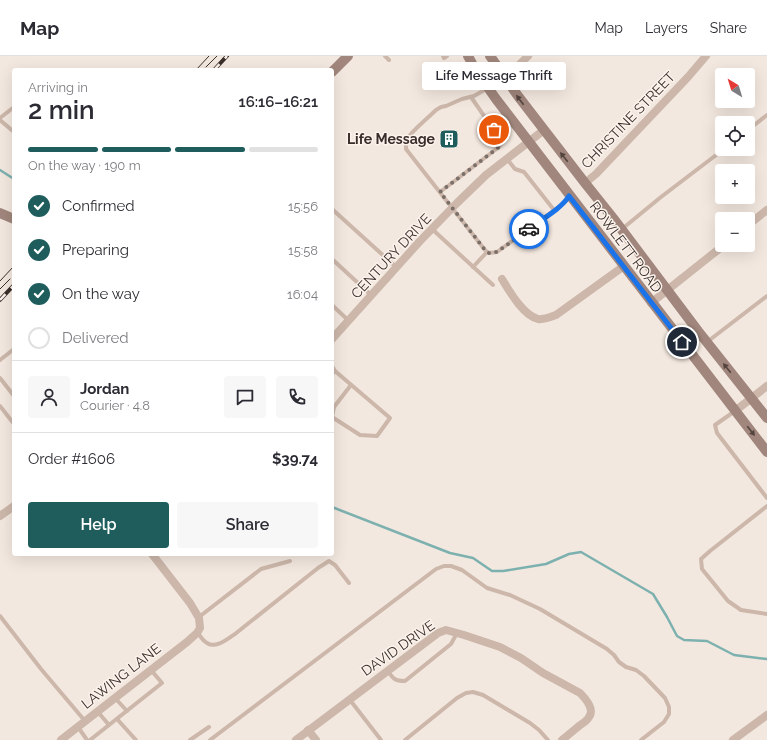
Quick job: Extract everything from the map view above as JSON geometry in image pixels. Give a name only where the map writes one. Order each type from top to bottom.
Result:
[{"type":"main road","points":[[334,70],[348,56]]},
{"type":"main road","name":"ROWLETT ROAD","points":[[468,56],[474,69],[569,196],[767,452]]},
{"type":"main road","name":"ROWLETT ROAD","points":[[490,56],[518,96],[584,183],[622,229],[707,343],[767,418]]},
{"type":"main road","points":[[0,213],[12,218]]},
{"type":"street","points":[[488,88],[516,68],[528,56]]},
{"type":"street","name":"CHRISTINE STREET","points":[[584,183],[606,164],[706,56]]},
{"type":"street","name":"CENTURY DRIVE","points":[[334,337],[452,208],[486,175],[544,130]]},
{"type":"street","points":[[755,219],[767,210]]},
{"type":"street","points":[[652,303],[715,252]]},
{"type":"street","points":[[502,279],[521,308],[528,314],[538,319],[544,319],[556,315],[624,266]]},
{"type":"street","points":[[735,411],[767,386]]},
{"type":"street","points":[[0,516],[12,507]]},
{"type":"street","points":[[154,556],[199,617],[200,628],[197,632]]},
{"type":"street","name":"DAVID DRIVE","points":[[296,740],[387,670],[438,633],[446,630],[457,632],[500,647],[580,693],[590,705],[590,717],[562,740]]},
{"type":"street","name":"LAWING LANE","points":[[61,740],[187,642],[197,632]]},
{"type":"street","points":[[733,740],[767,715]]},
{"type":"street","points":[[308,730],[316,740]]},
{"type":"lane","points":[[385,56],[389,60]]},
{"type":"lane","points":[[443,56],[444,58],[447,56]]},
{"type":"lane","points":[[488,88],[471,97],[462,99],[436,110],[407,139],[406,149],[489,253],[497,252],[566,201],[569,196]]},
{"type":"lane","points":[[440,192],[499,147],[502,142],[471,97]]},
{"type":"lane","points":[[12,109],[0,119],[12,130]]},
{"type":"lane","points":[[755,124],[767,115]]},
{"type":"lane","points":[[622,229],[715,156]]},
{"type":"lane","points":[[507,159],[515,169],[524,172],[554,210]]},
{"type":"lane","points":[[334,211],[396,268]]},
{"type":"lane","points":[[432,229],[493,285]]},
{"type":"lane","points":[[473,267],[487,252]]},
{"type":"lane","points":[[334,261],[372,295]]},
{"type":"lane","points":[[707,343],[767,296]]},
{"type":"lane","points":[[334,308],[349,321]]},
{"type":"lane","points":[[0,360],[12,351]]},
{"type":"lane","points":[[334,374],[352,385],[390,418],[377,436],[360,435],[334,418]]},
{"type":"lane","points":[[0,378],[12,393]]},
{"type":"lane","points":[[334,407],[352,385]]},
{"type":"lane","points":[[0,406],[12,421]]},
{"type":"lane","points":[[735,411],[716,425],[717,433],[767,498]]},
{"type":"lane","points":[[767,506],[701,559],[702,569],[728,601],[741,610],[767,614]]},
{"type":"lane","points":[[199,617],[261,569],[290,561]]},
{"type":"lane","points":[[197,632],[207,643],[214,645],[223,642],[329,561],[335,565],[349,583]]},
{"type":"lane","points":[[210,740],[436,569],[444,566],[451,566],[462,570],[487,588],[510,595],[540,610],[607,649],[619,662],[626,667],[636,670],[644,676],[665,698],[670,714],[664,722],[641,740]]},
{"type":"lane","points":[[0,616],[41,669],[85,721]]},
{"type":"lane","points":[[387,670],[393,678],[398,681],[405,681],[451,644],[457,632]]},
{"type":"lane","points":[[90,740],[162,683],[151,670]]},
{"type":"lane","points":[[405,740],[458,698],[466,693],[474,692],[483,695],[530,723],[548,740]]},
{"type":"lane","points":[[115,698],[127,711]]},
{"type":"lane","points":[[350,699],[381,740]]},
{"type":"lane","points":[[98,711],[109,725]]},
{"type":"lane","points":[[117,719],[136,740]]},
{"type":"lane","points":[[77,727],[87,740]]},
{"type":"lane","points":[[190,740],[209,727]]},
{"type":"waterway","points":[[0,170],[12,178]]},
{"type":"waterway","points":[[334,508],[450,553],[473,558],[492,571],[503,571],[546,564],[569,554],[581,552],[653,594],[677,636],[684,640],[707,641],[734,655],[767,659]]},
{"type":"tram line","points":[[198,68],[209,56]]},
{"type":"tram line","points":[[206,67],[217,56]]},
{"type":"tram line","points":[[0,281],[12,268]]},
{"type":"tram line","points":[[0,289],[10,279]]},
{"type":"railway","points":[[216,68],[227,56]]},
{"type":"railway","points":[[0,300],[12,287]]},
{"type":"way so far","points":[[494,130],[502,142],[499,147],[440,192],[485,250],[489,253],[497,252],[529,229]]},
{"type":"place","name":"Life Message Thrift","points":[[494,130]]},
{"type":"place","name":"Life Message","points":[[449,139]]},
{"type":"route","points":[[529,229],[560,206],[569,196],[682,342]]}]
